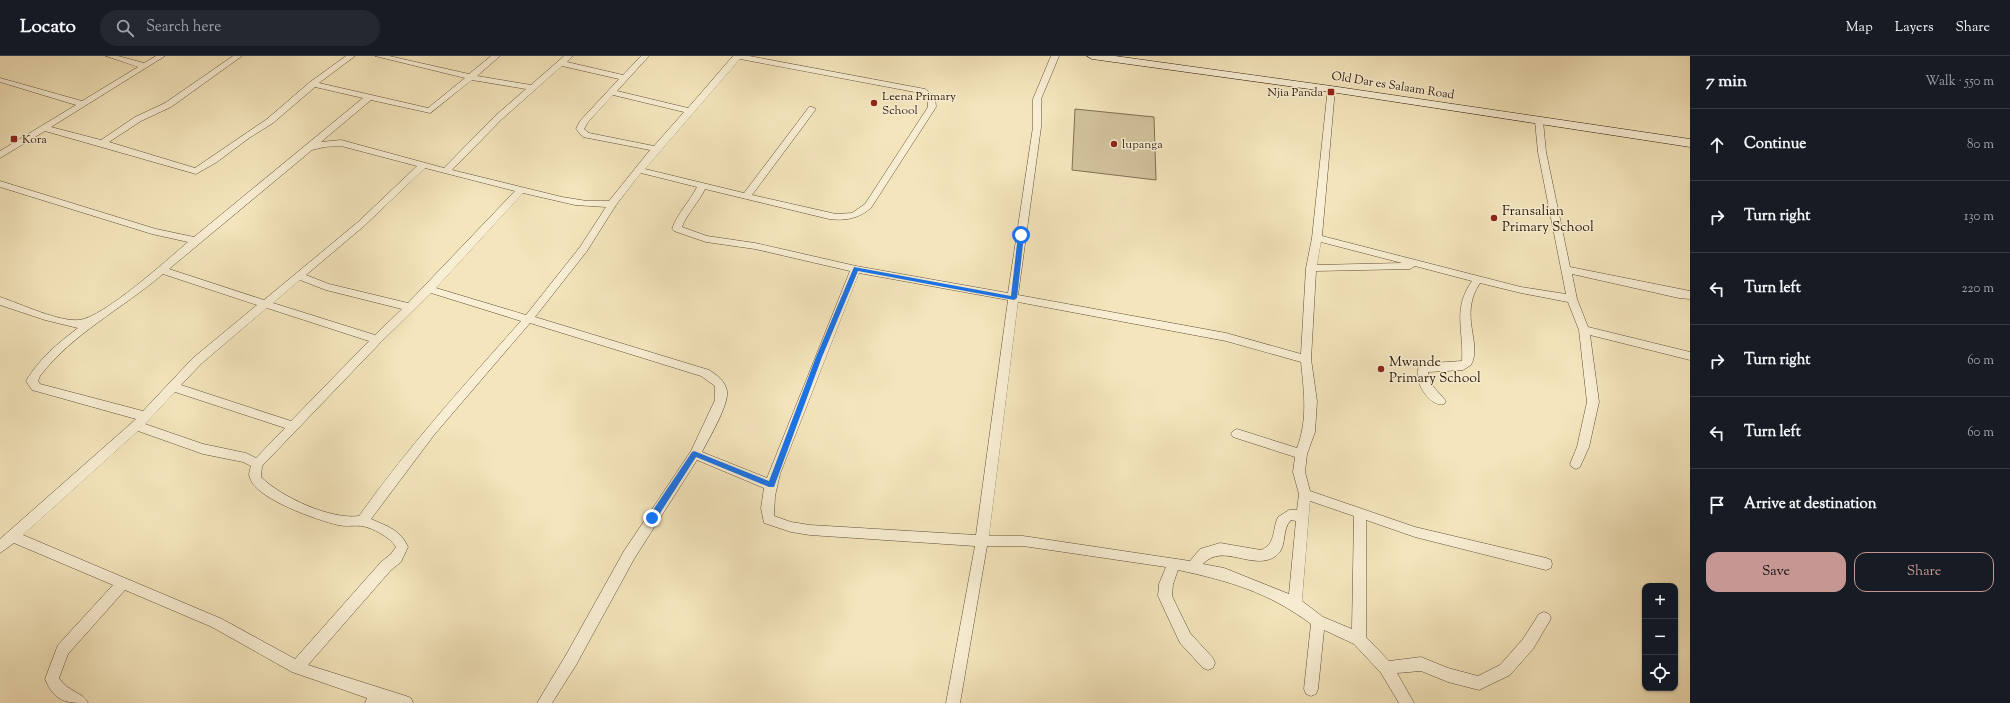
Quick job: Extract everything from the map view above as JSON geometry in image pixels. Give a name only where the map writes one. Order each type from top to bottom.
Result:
[{"type":"main road","name":"Old Dar es Salaam Road","points":[[1092,56],[1331,89],[1690,143]]},
{"type":"street","points":[[110,56],[145,66]]},
{"type":"street","points":[[0,155],[161,56]]},
{"type":"street","points":[[102,142],[138,119],[168,105],[238,56]]},
{"type":"street","points":[[44,128],[102,142],[196,171],[270,121],[313,84],[351,56]]},
{"type":"street","points":[[379,56],[470,77],[532,88]]},
{"type":"street","points":[[313,84],[368,98],[430,111],[496,56]]},
{"type":"street","points":[[446,172],[498,118],[569,56]]},
{"type":"street","points":[[645,56],[584,121],[580,129],[586,135],[656,149]]},
{"type":"street","points":[[363,521],[413,452],[528,319],[589,242],[603,222],[612,204],[639,170],[738,56],[922,91],[930,95],[933,103],[918,131],[868,206],[857,215],[845,218],[829,216],[746,197],[639,170]]},
{"type":"street","points":[[953,703],[982,540],[1021,235],[1037,127],[1037,99],[1055,56]]},
{"type":"street","points":[[560,63],[624,78]]},
{"type":"street","points":[[0,80],[84,104]]},
{"type":"street","points":[[1295,604],[1305,494],[1299,472],[1301,454],[1309,432],[1311,401],[1306,359],[1311,268],[1317,238],[1331,89]]},
{"type":"street","points":[[611,92],[691,110]]},
{"type":"street","points":[[257,464],[246,458],[203,449],[139,421],[43,390],[36,387],[32,381],[36,373],[71,338],[196,241],[368,98]]},
{"type":"street","points":[[746,197],[812,109]]},
{"type":"street","points":[[1539,121],[1542,152],[1565,270],[1572,299],[1584,330],[1593,402],[1583,447],[1576,464]]},
{"type":"street","points":[[309,148],[324,144],[341,143],[446,172],[563,200],[590,204],[612,204]]},
{"type":"street","points":[[0,547],[139,421],[174,387],[197,361],[361,224],[423,166]]},
{"type":"street","points":[[0,184],[155,232],[196,241]]},
{"type":"street","points":[[703,185],[695,201],[679,222],[677,229],[706,239],[755,246],[856,269],[1211,334],[1306,359]]},
{"type":"street","points":[[297,667],[386,566],[396,558],[402,547],[402,542],[396,536],[363,521],[352,523],[341,521],[286,501],[269,490],[256,478],[255,472],[257,464],[377,339],[429,289],[521,190]]},
{"type":"street","points":[[1317,238],[1536,293],[1572,299]]},
{"type":"street","points":[[1311,268],[1424,265]]},
{"type":"street","points":[[856,269],[819,357],[771,485],[767,509],[768,519],[791,526],[824,531],[1023,541],[1193,566],[1238,578],[1275,593],[1295,604],[1318,621],[1359,639],[1386,668],[1407,703]]},
{"type":"street","points":[[160,270],[325,325],[377,339]]},
{"type":"street","points":[[1565,270],[1690,295]]},
{"type":"street","points":[[299,276],[326,287],[410,307]]},
{"type":"street","points":[[1440,401],[1424,384],[1422,377],[1423,370],[1432,367],[1463,366],[1467,362],[1465,300],[1470,288],[1478,279]]},
{"type":"street","points":[[429,289],[706,373],[717,380],[723,392],[721,400],[694,454],[629,554],[571,660],[544,703]]},
{"type":"street","points":[[0,301],[51,318],[73,323],[81,324],[94,320]]},
{"type":"street","points":[[1584,330],[1690,356]]},
{"type":"street","points":[[174,387],[294,426]]},
{"type":"street","points":[[1237,434],[1301,454]]},
{"type":"street","points":[[694,454],[771,485]]},
{"type":"street","points":[[1305,494],[1415,532],[1546,564]]},
{"type":"street","points":[[1359,639],[1360,513]]},
{"type":"street","points":[[1193,566],[1205,553],[1220,549],[1254,555],[1271,552],[1277,545],[1282,521],[1289,515],[1303,516]]},
{"type":"street","points":[[12,536],[217,623],[297,667],[334,682],[406,703]]},
{"type":"street","points":[[1174,563],[1166,584],[1165,596],[1185,638],[1208,664]]},
{"type":"street","points":[[81,703],[59,690],[52,679],[63,650],[123,582]]},
{"type":"street","points":[[1386,668],[1421,664],[1448,675],[1479,683],[1505,670],[1528,644],[1544,618]]},
{"type":"street","points":[[1311,689],[1318,621]]},
{"type":"street","points":[[360,689],[366,703]]},
{"type":"street","points":[[372,703],[386,696]]},
{"type":"shaded area","name":"lupanga","points":[[1075,109],[1154,117],[1156,180],[1072,170]]},
{"type":"place","name":"Njia Panda","points":[[1331,92]]},
{"type":"place","name":"Leena Primary School","points":[[874,103]]},
{"type":"place","name":"Kora","points":[[14,139]]},
{"type":"place","name":"lupanga","points":[[1114,144]]},
{"type":"place","name":"Fransalian Primary School","points":[[1494,218]]},
{"type":"place","name":"Mwande Primary School","points":[[1381,369]]},
{"type":"route","points":[[652,518],[694,454],[771,485],[819,357],[856,269],[1014,298],[1021,235]]}]
